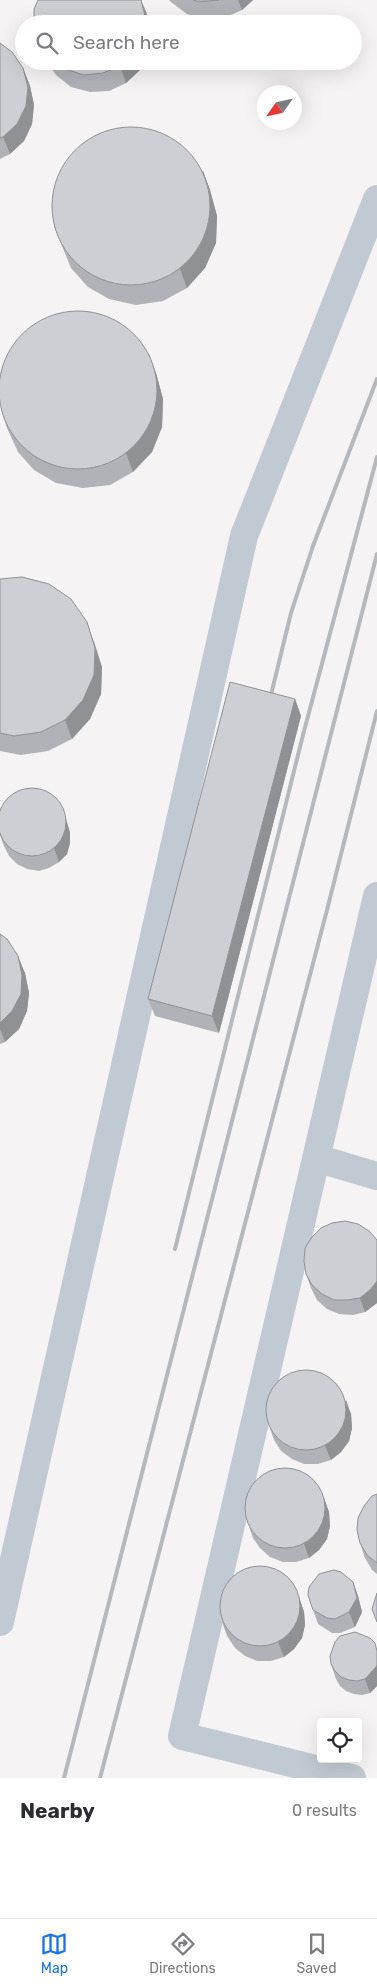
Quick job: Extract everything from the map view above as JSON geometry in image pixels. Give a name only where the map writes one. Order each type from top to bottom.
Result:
[{"type":"lane","points":[[0,1622],[244,536],[377,199]]},
{"type":"lane","points":[[352,1778],[182,1736],[377,896]]},
{"type":"lane","points":[[316,1158],[377,1176]]},
{"type":"building","points":[[38,0],[141,0],[145,15],[34,15],[34,9]]},
{"type":"building","points":[[193,0],[219,0],[199,2]]},
{"type":"building","points":[[0,43],[15,56],[15,70],[24,70],[28,87],[26,106],[17,124],[0,138]]},
{"type":"building","points":[[68,70],[110,70],[103,73],[84,75]]},
{"type":"building","points":[[123,127],[139,127],[154,130],[168,136],[187,150],[197,162],[207,183],[210,206],[207,229],[197,250],[187,262],[175,272],[154,282],[139,285],[123,285],[108,282],[87,272],[65,250],[55,229],[52,214],[52,198],[55,183],[65,162],[87,140],[108,130]]},
{"type":"building","points":[[70,311],[86,311],[101,314],[115,320],[134,334],[144,346],[154,367],[157,390],[154,413],[144,434],[134,446],[122,456],[101,466],[86,469],[70,469],[55,466],[34,456],[12,434],[2,413],[-1,398],[-1,382],[2,367],[12,346],[34,324],[55,314]]},
{"type":"building","points":[[22,577],[49,584],[71,599],[87,622],[95,648],[94,675],[83,700],[65,720],[41,732],[14,736],[0,733],[0,579]]},
{"type":"building","points":[[230,682],[295,699],[212,1016],[148,999]]},
{"type":"building","points":[[25,789],[39,789],[51,794],[60,803],[65,815],[65,829],[60,841],[51,850],[39,855],[25,855],[13,850],[4,841],[-1,829],[-1,815],[4,803],[13,794]]},
{"type":"building","points":[[0,934],[7,939],[18,956],[22,975],[21,994],[12,1011],[0,1023]]},
{"type":"building","points":[[345,1221],[358,1224],[369,1231],[377,1240],[377,1281],[360,1298],[334,1300],[322,1294],[312,1285],[306,1274],[305,1248],[321,1228],[332,1223]]},
{"type":"building","points":[[306,1370],[321,1373],[334,1382],[343,1395],[346,1410],[343,1425],[334,1438],[321,1447],[306,1450],[291,1447],[278,1438],[269,1425],[266,1410],[269,1395],[278,1382],[291,1373]]},
{"type":"building","points":[[285,1468],[300,1471],[313,1480],[322,1493],[325,1508],[322,1523],[313,1536],[300,1545],[285,1548],[270,1545],[257,1536],[248,1523],[245,1508],[248,1493],[257,1480],[270,1471]]},
{"type":"building","points":[[377,1494],[377,1563],[367,1555],[360,1543],[357,1530],[358,1518],[364,1506],[372,1496]]},
{"type":"building","points":[[260,1566],[275,1569],[288,1578],[297,1591],[300,1606],[297,1621],[288,1634],[275,1643],[260,1646],[245,1643],[232,1634],[223,1621],[220,1606],[223,1591],[232,1578],[245,1569]]},
{"type":"building","points":[[334,1570],[341,1572],[353,1582],[357,1598],[349,1612],[335,1619],[327,1618],[313,1610],[308,1595],[309,1587],[319,1574]]},
{"type":"building","points":[[377,1593],[377,1622],[372,1609]]},
{"type":"building","points":[[355,1632],[370,1638],[375,1643],[377,1651],[376,1667],[365,1679],[357,1681],[341,1677],[331,1664],[330,1656],[335,1642],[340,1636]]},
{"type":"railway","points":[[269,703],[291,613],[313,546],[377,379]]},
{"type":"railway","points":[[175,1249],[303,735],[377,457]]},
{"type":"railway","points":[[64,1778],[377,554]]},
{"type":"railway","points":[[100,1778],[327,910],[377,711]]}]
